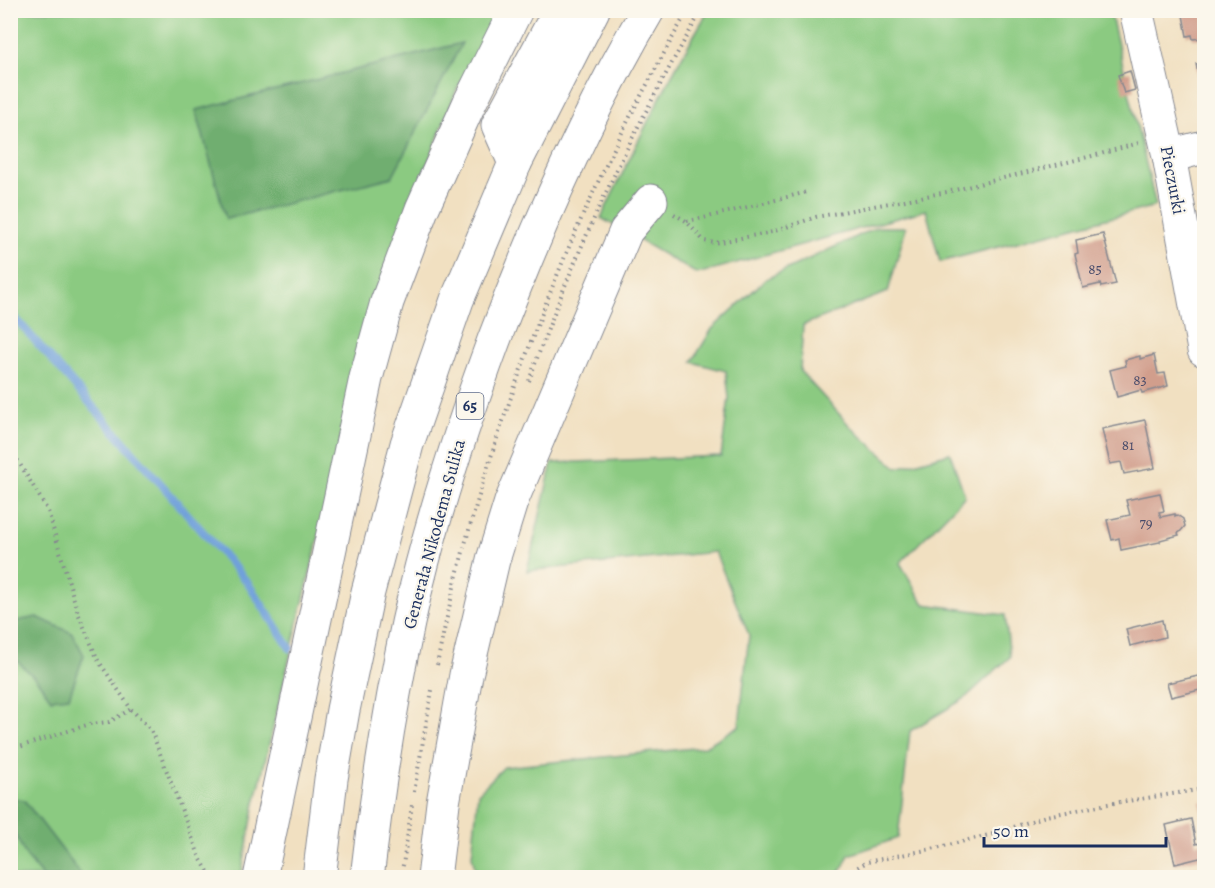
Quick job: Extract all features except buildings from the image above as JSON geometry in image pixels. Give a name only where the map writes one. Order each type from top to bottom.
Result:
[{"type":"main road","points":[[260,878],[366,378],[387,302],[422,209],[469,104],[516,10]]},
{"type":"main road","name":"Generała Nikodema Sulika","points":[[367,878],[378,790],[409,621],[432,526],[472,399],[521,269],[551,200],[592,112],[648,10]]},
{"type":"main road","name":"Pieczurki","points":[[1136,10],[1168,149],[1204,350]]},
{"type":"main road","points":[[319,878],[331,779],[368,592],[404,455],[457,300],[578,17],[623,53]]},
{"type":"main road","points":[[1168,149],[1204,147]]},
{"type":"main road","points":[[434,878],[443,803],[466,675],[493,560],[511,502],[626,231],[651,201]]},
{"type":"path","points":[[441,640],[471,522],[530,344],[583,214],[616,143],[688,10]]},
{"type":"path","points":[[651,201],[686,221],[704,242],[715,243],[772,232],[816,217],[947,192],[1143,142],[1168,149]]},
{"type":"path","points":[[686,221],[708,218],[807,192]]},
{"type":"path","points":[[10,451],[48,511],[78,613],[98,660],[131,709],[151,730],[200,858],[212,878]]},
{"type":"path","points":[[10,750],[90,724],[109,722],[131,709]]},
{"type":"path","points":[[854,878],[856,868],[867,862],[993,834],[1046,816],[1204,789]]},
{"type":"green space","points":[[709,10],[1110,11],[1156,206],[940,262],[926,210],[697,274],[601,218],[666,87]]},
{"type":"green space","points":[[10,11],[501,11],[457,89],[385,272],[291,652],[254,808],[241,877],[11,877]]},
{"type":"green space","points":[[462,43],[392,177],[226,219],[196,110]]},
{"type":"green space","points":[[877,227],[906,227],[888,292],[803,325],[800,371],[850,426],[897,468],[950,453],[965,496],[900,563],[924,604],[1005,615],[1010,657],[964,699],[910,731],[898,838],[849,855],[838,877],[477,877],[472,856],[478,793],[504,767],[704,747],[739,726],[749,635],[715,552],[527,571],[552,463],[721,456],[729,398],[726,371],[692,362],[712,329],[766,279]]},
{"type":"green space","points":[[37,617],[72,633],[84,655],[69,697],[51,699],[37,680],[11,655],[11,622]]},
{"type":"green space","points":[[11,798],[24,800],[83,877],[43,877],[26,856],[11,826]]},
{"type":"waterway","points":[[10,312],[247,582],[290,648]]}]
